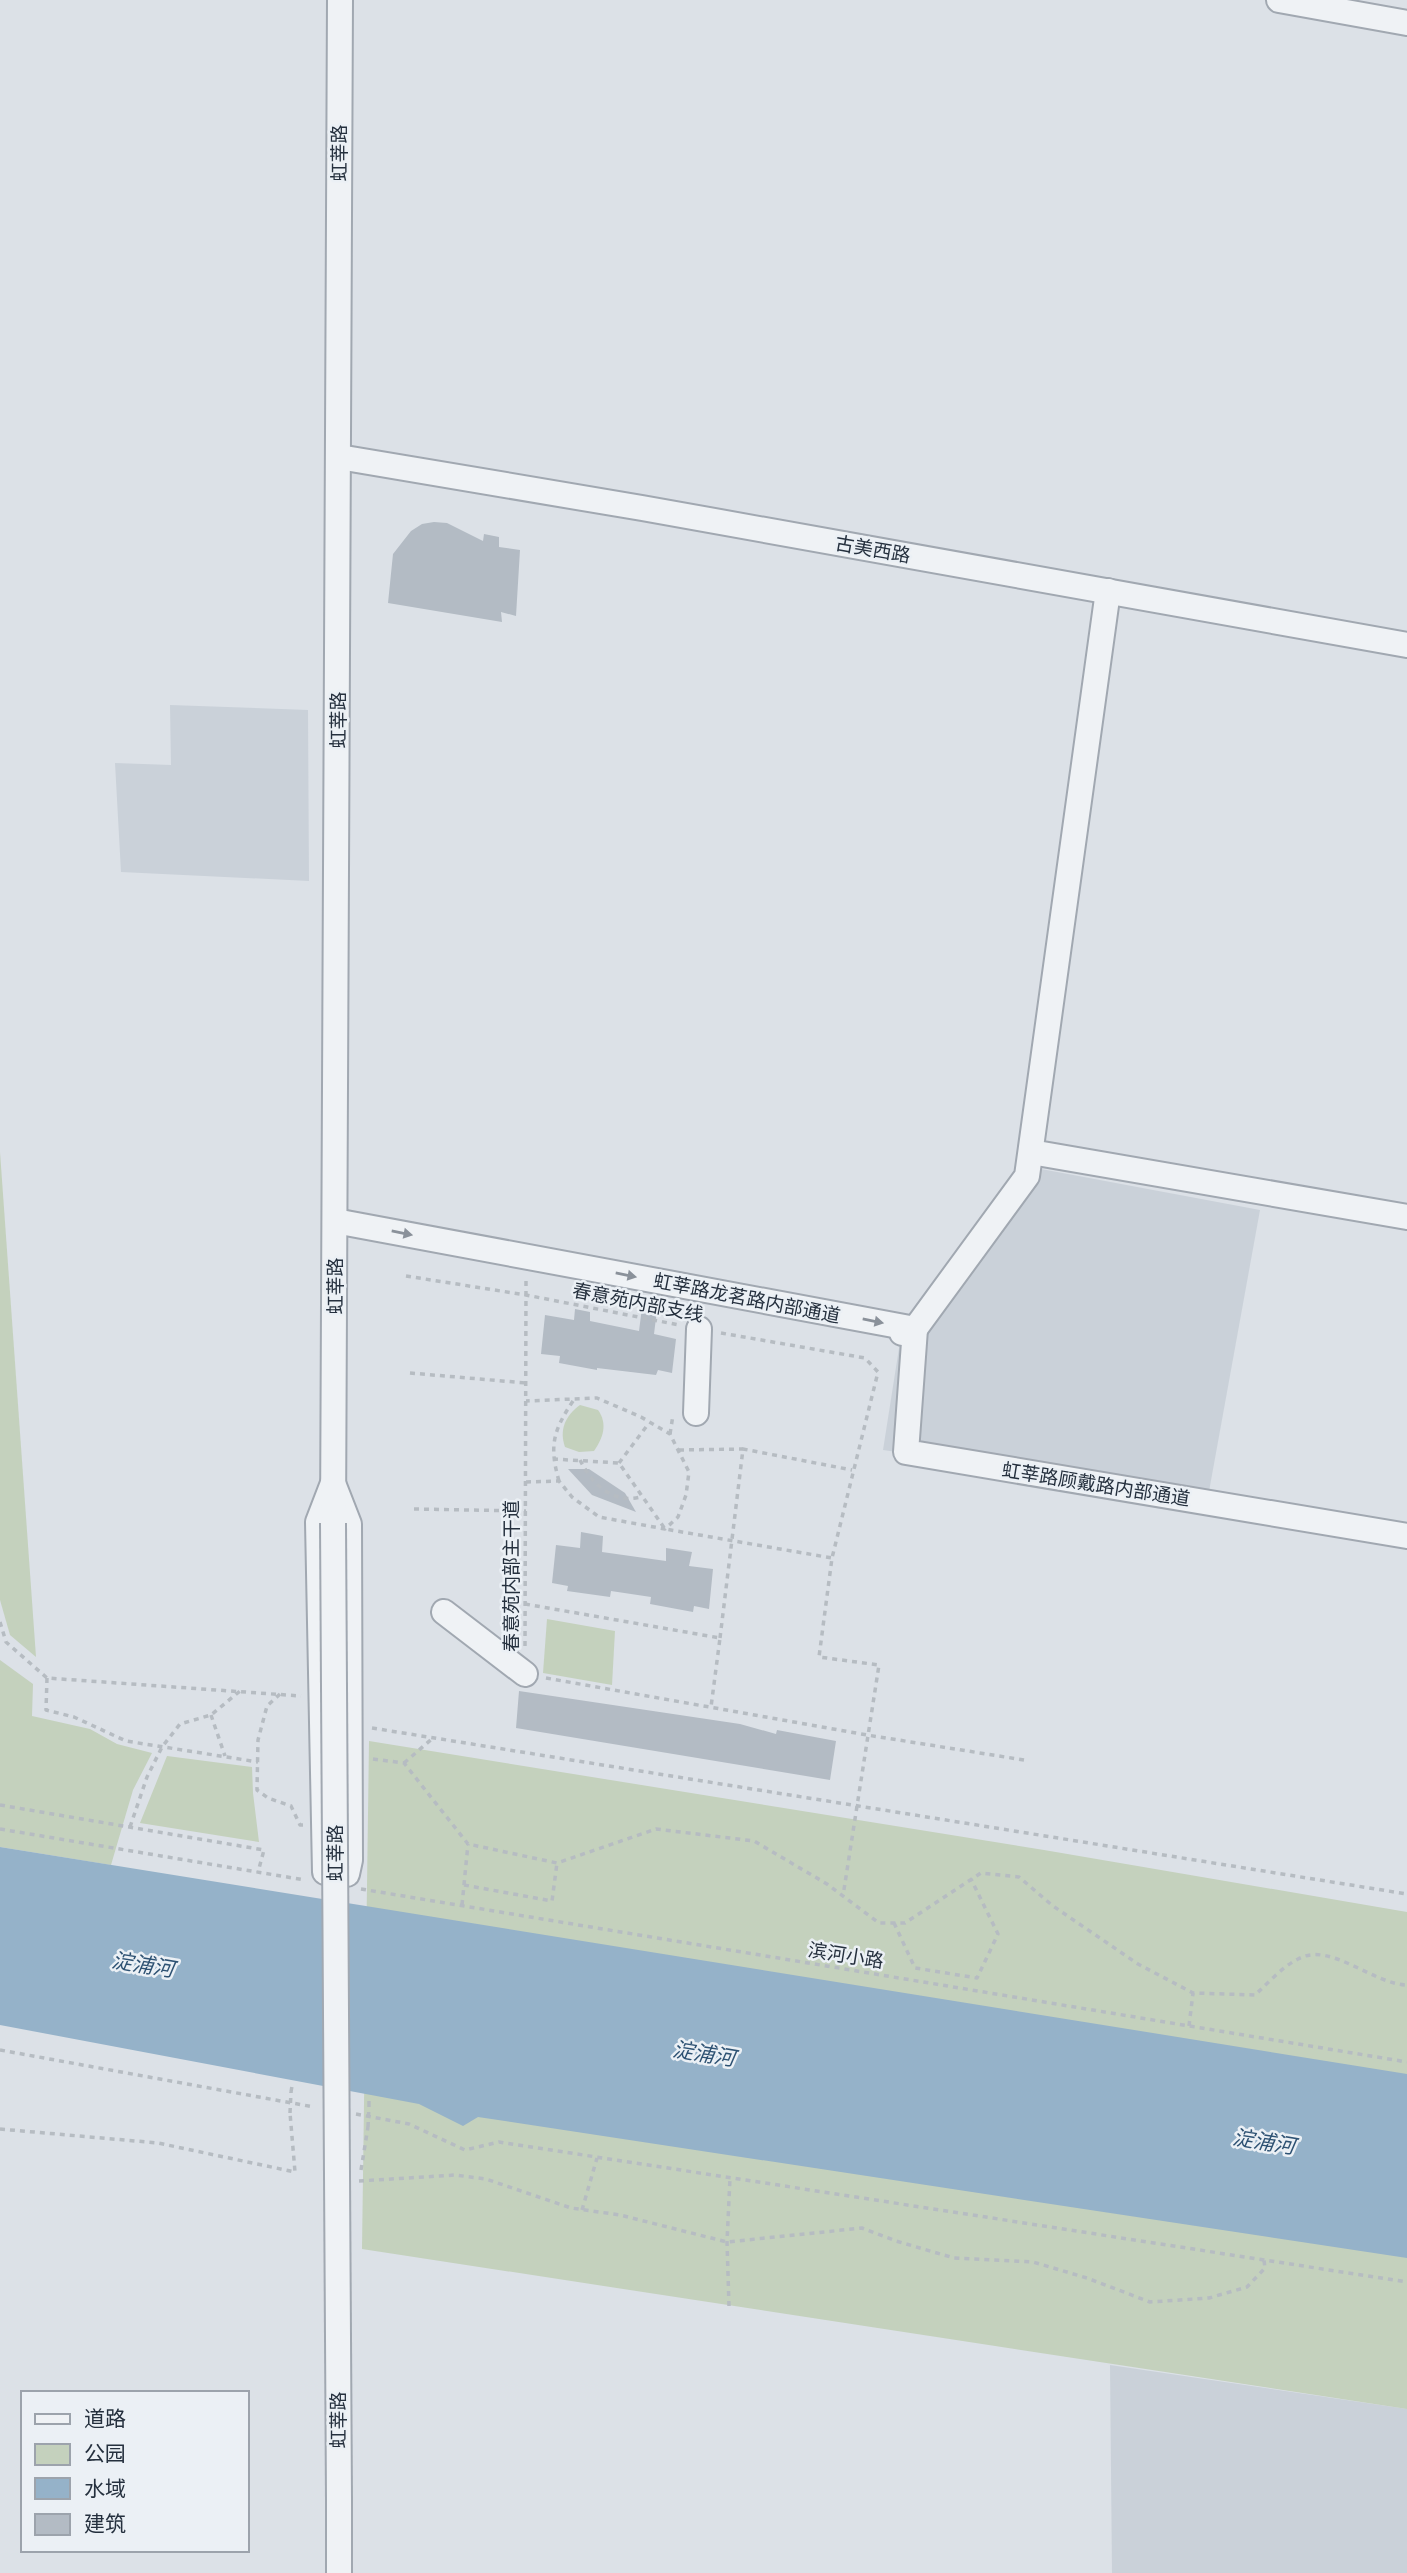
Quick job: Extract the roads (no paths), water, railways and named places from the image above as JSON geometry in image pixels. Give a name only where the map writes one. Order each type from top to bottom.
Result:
[{"type":"street","name":"虹莘路","points":[[339,2573],[334,1483],[340,0]]},
{"type":"street","points":[[1279,0],[1407,23]]},
{"type":"street","name":"古美西路","points":[[339,457],[642,508],[1407,645]]},
{"type":"street","points":[[908,1331],[1027,1176],[1108,591]]},
{"type":"street","points":[[1031,1152],[1407,1217]]},
{"type":"street","name":"虹莘路龙茗路内部通道","points":[[335,1221],[908,1331]]},
{"type":"street","points":[[696,1413],[699,1329]]},
{"type":"street","name":"虹莘路顾戴路内部通道","points":[[908,1331],[906,1452],[1407,1536]]},
{"type":"street","points":[[334,1483],[349,1524],[350,1860],[347,1874],[325,1872],[318,1522],[334,1483]]},
{"type":"street","points":[[444,1612],[525,1674]]},
{"type":"water","name":"淀浦河","points":[[0,1847],[1407,2074],[1407,2258],[478,2117],[463,2126],[419,2104],[0,2025]]}]
